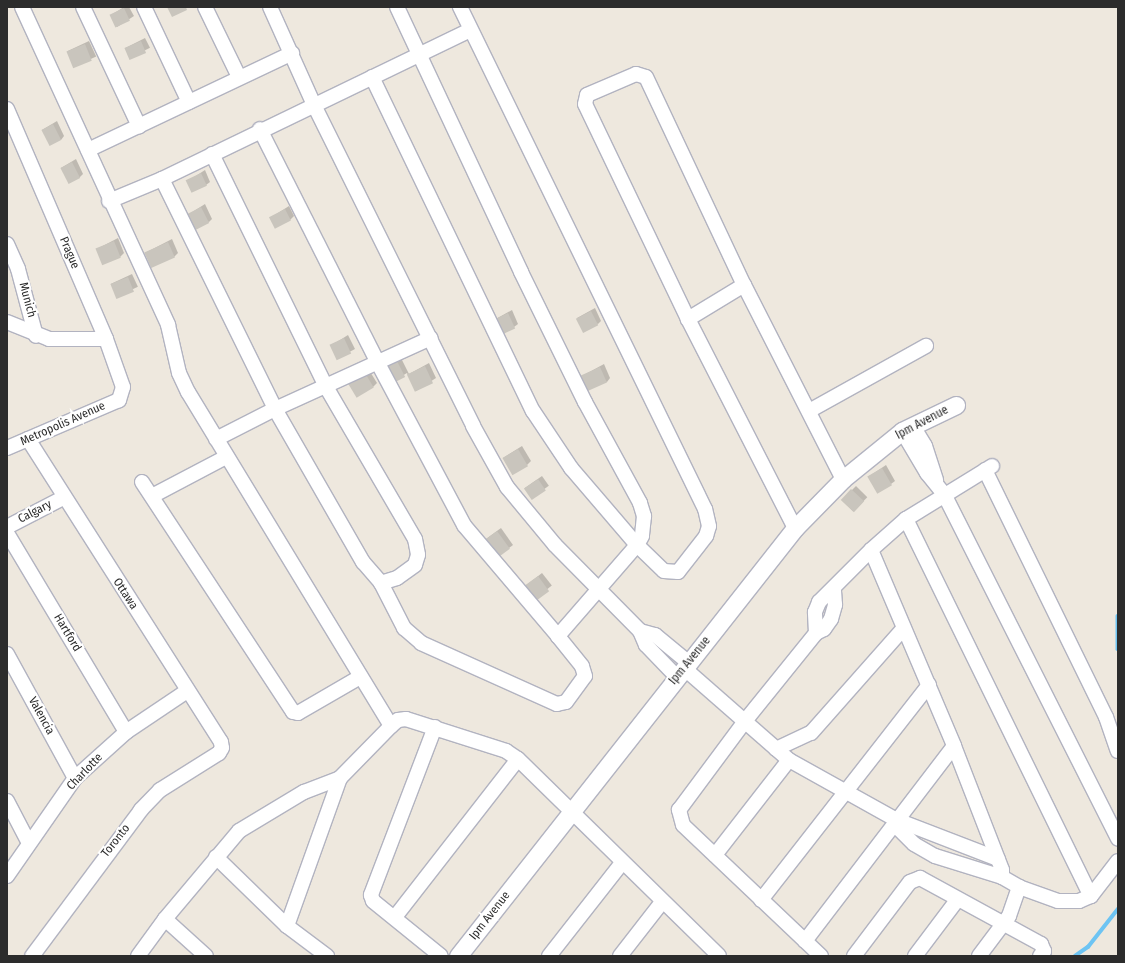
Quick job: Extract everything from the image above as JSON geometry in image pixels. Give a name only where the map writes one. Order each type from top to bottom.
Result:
[{"type":"street","points":[[22,7],[168,325],[179,373],[226,458],[391,726]]},
{"type":"street","points":[[83,7],[139,126]]},
{"type":"street","points":[[144,7],[189,102]]},
{"type":"street","points":[[205,7],[239,77]]},
{"type":"street","points":[[270,7],[292,53],[314,105],[431,338],[473,426],[506,487],[555,545],[640,631],[655,635],[684,670],[745,721],[788,760],[846,791],[896,822],[998,859]]},
{"type":"street","points":[[398,7],[521,272],[585,402],[640,503],[644,526],[636,545],[558,636]]},
{"type":"street","points":[[372,77],[533,411],[571,468],[636,545],[664,571],[678,572],[706,536],[708,526],[705,509],[460,7]]},
{"type":"street","points":[[110,201],[162,179],[260,129],[314,105],[470,30]]},
{"type":"street","points":[[88,150],[292,53]]},
{"type":"street","points":[[795,528],[688,319],[585,104],[587,95],[636,74],[646,78],[744,285],[843,479]]},
{"type":"street","name":"Prague","points":[[7,108],[106,339],[123,387],[119,400]]},
{"type":"street","points":[[162,179],[275,409],[363,562],[381,582],[404,628],[421,644],[557,704],[566,702],[585,676],[582,666],[464,525],[378,363],[260,129]]},
{"type":"street","points":[[212,154],[325,385],[415,539],[418,556],[415,565],[397,578],[381,582]]},
{"type":"street","name":"Munich","points":[[7,244],[18,268],[36,336]]},
{"type":"street","points":[[688,319],[744,285]]},
{"type":"street","points":[[7,322],[36,336],[64,341],[106,339]]},
{"type":"street","points":[[216,439],[325,385],[378,363],[431,338]]},
{"type":"street","points":[[808,411],[926,346]]},
{"type":"street","name":"Metropolis Avenue","points":[[7,448],[119,400]]},
{"type":"street","name":"Ipm Avenue","points":[[458,956],[795,528],[843,479],[908,429],[956,405]]},
{"type":"street","points":[[908,429],[926,446],[940,489],[1118,838]]},
{"type":"street","name":"Ottawa","points":[[28,439],[63,498],[221,742],[222,748]]},
{"type":"street","points":[[152,496],[226,458]]},
{"type":"street","points":[[820,956],[683,825],[679,810],[745,721],[816,633],[815,612],[819,602],[834,589],[871,550],[940,489],[988,468],[1106,717],[1118,751]]},
{"type":"street","points":[[142,482],[293,712],[298,713],[360,677]]},
{"type":"street","name":"Calgary","points":[[7,527],[63,498]]},
{"type":"street","points":[[906,519],[1091,896]]},
{"type":"street","name":"Hartford","points":[[7,533],[126,732]]},
{"type":"street","points":[[871,550],[954,746],[998,859],[1002,877]]},
{"type":"street","points":[[776,749],[811,733],[904,628]]},
{"type":"street","name":"Valencia","points":[[7,654],[75,778]]},
{"type":"street","points":[[761,900],[928,685]]},
{"type":"street","name":"Charlotte","points":[[7,876],[75,778],[126,732],[187,691]]},
{"type":"street","points":[[138,956],[164,919],[239,831],[267,812],[304,792],[340,778],[391,726],[398,720],[406,719],[435,727],[506,751],[518,760],[573,811],[710,953]]},
{"type":"street","points":[[435,727],[371,895],[372,901],[395,917],[442,956]]},
{"type":"street","points":[[805,941],[954,746]]},
{"type":"street","name":"Toronto","points":[[32,956],[141,810],[160,790],[219,753],[222,748]]},
{"type":"street","points":[[395,917],[518,760]]},
{"type":"street","points":[[715,855],[788,760]]},
{"type":"street","points":[[287,926],[340,778]]},
{"type":"street","points":[[7,801],[30,843]]},
{"type":"street","points":[[896,822],[914,844],[935,856],[1002,877],[1018,886],[1058,901],[1079,901],[1091,896],[1118,861]]},
{"type":"street","points":[[216,857],[287,926],[327,956]]},
{"type":"street","points":[[548,956],[622,863]]},
{"type":"street","points":[[854,956],[914,879],[920,878],[1041,944],[1044,951],[1040,956]]},
{"type":"street","points":[[979,956],[1004,924],[1018,886]]},
{"type":"street","points":[[915,956],[958,898]]},
{"type":"street","points":[[620,956],[662,902]]},
{"type":"street","points":[[164,919],[206,956]]},
{"type":"building","points":[[167,7],[186,7],[187,10],[172,17]]},
{"type":"building","points":[[124,8],[130,21],[115,27],[109,15]]},
{"type":"building","points":[[141,41],[146,53],[130,60],[124,48]]},
{"type":"building","points":[[85,44],[92,61],[73,68],[66,51]]},
{"type":"building","points":[[53,124],[61,140],[50,146],[41,130]]},
{"type":"building","points":[[72,162],[80,178],[69,184],[60,168]]},
{"type":"building","points":[[201,173],[207,186],[192,193],[186,180]]},
{"type":"building","points":[[201,207],[209,223],[193,231],[185,215]]},
{"type":"building","points":[[285,209],[291,221],[275,229],[269,217]]},
{"type":"building","points":[[114,241],[121,258],[102,265],[95,248]]},
{"type":"building","points":[[168,242],[175,258],[151,268],[144,253]]},
{"type":"building","points":[[128,277],[134,292],[116,299],[110,284]]},
{"type":"building","points":[[591,311],[598,325],[583,333],[576,319]]},
{"type":"building","points":[[508,313],[515,328],[501,335],[493,320]]},
{"type":"building","points":[[344,338],[351,353],[337,360],[329,345]]},
{"type":"building","points":[[397,361],[405,377],[392,384],[384,368]]},
{"type":"building","points":[[425,366],[433,383],[415,392],[407,374]]},
{"type":"building","points":[[600,367],[607,383],[588,391],[581,376]]},
{"type":"building","points":[[365,373],[374,388],[357,398],[348,383]]},
{"type":"building","points":[[518,449],[528,466],[512,475],[502,458]]},
{"type":"building","points":[[882,468],[892,485],[877,494],[867,476]]},
{"type":"building","points":[[538,479],[546,491],[532,500],[524,489]]},
{"type":"building","points":[[851,489],[864,501],[854,512],[841,500]]},
{"type":"building","points":[[497,531],[510,549],[499,557],[486,539]]},
{"type":"building","points":[[538,576],[549,591],[532,604],[521,588]]},
{"type":"waterway","points":[[1118,616],[1118,649]]},
{"type":"waterway","points":[[1075,956],[1088,947],[1118,909]]}]
